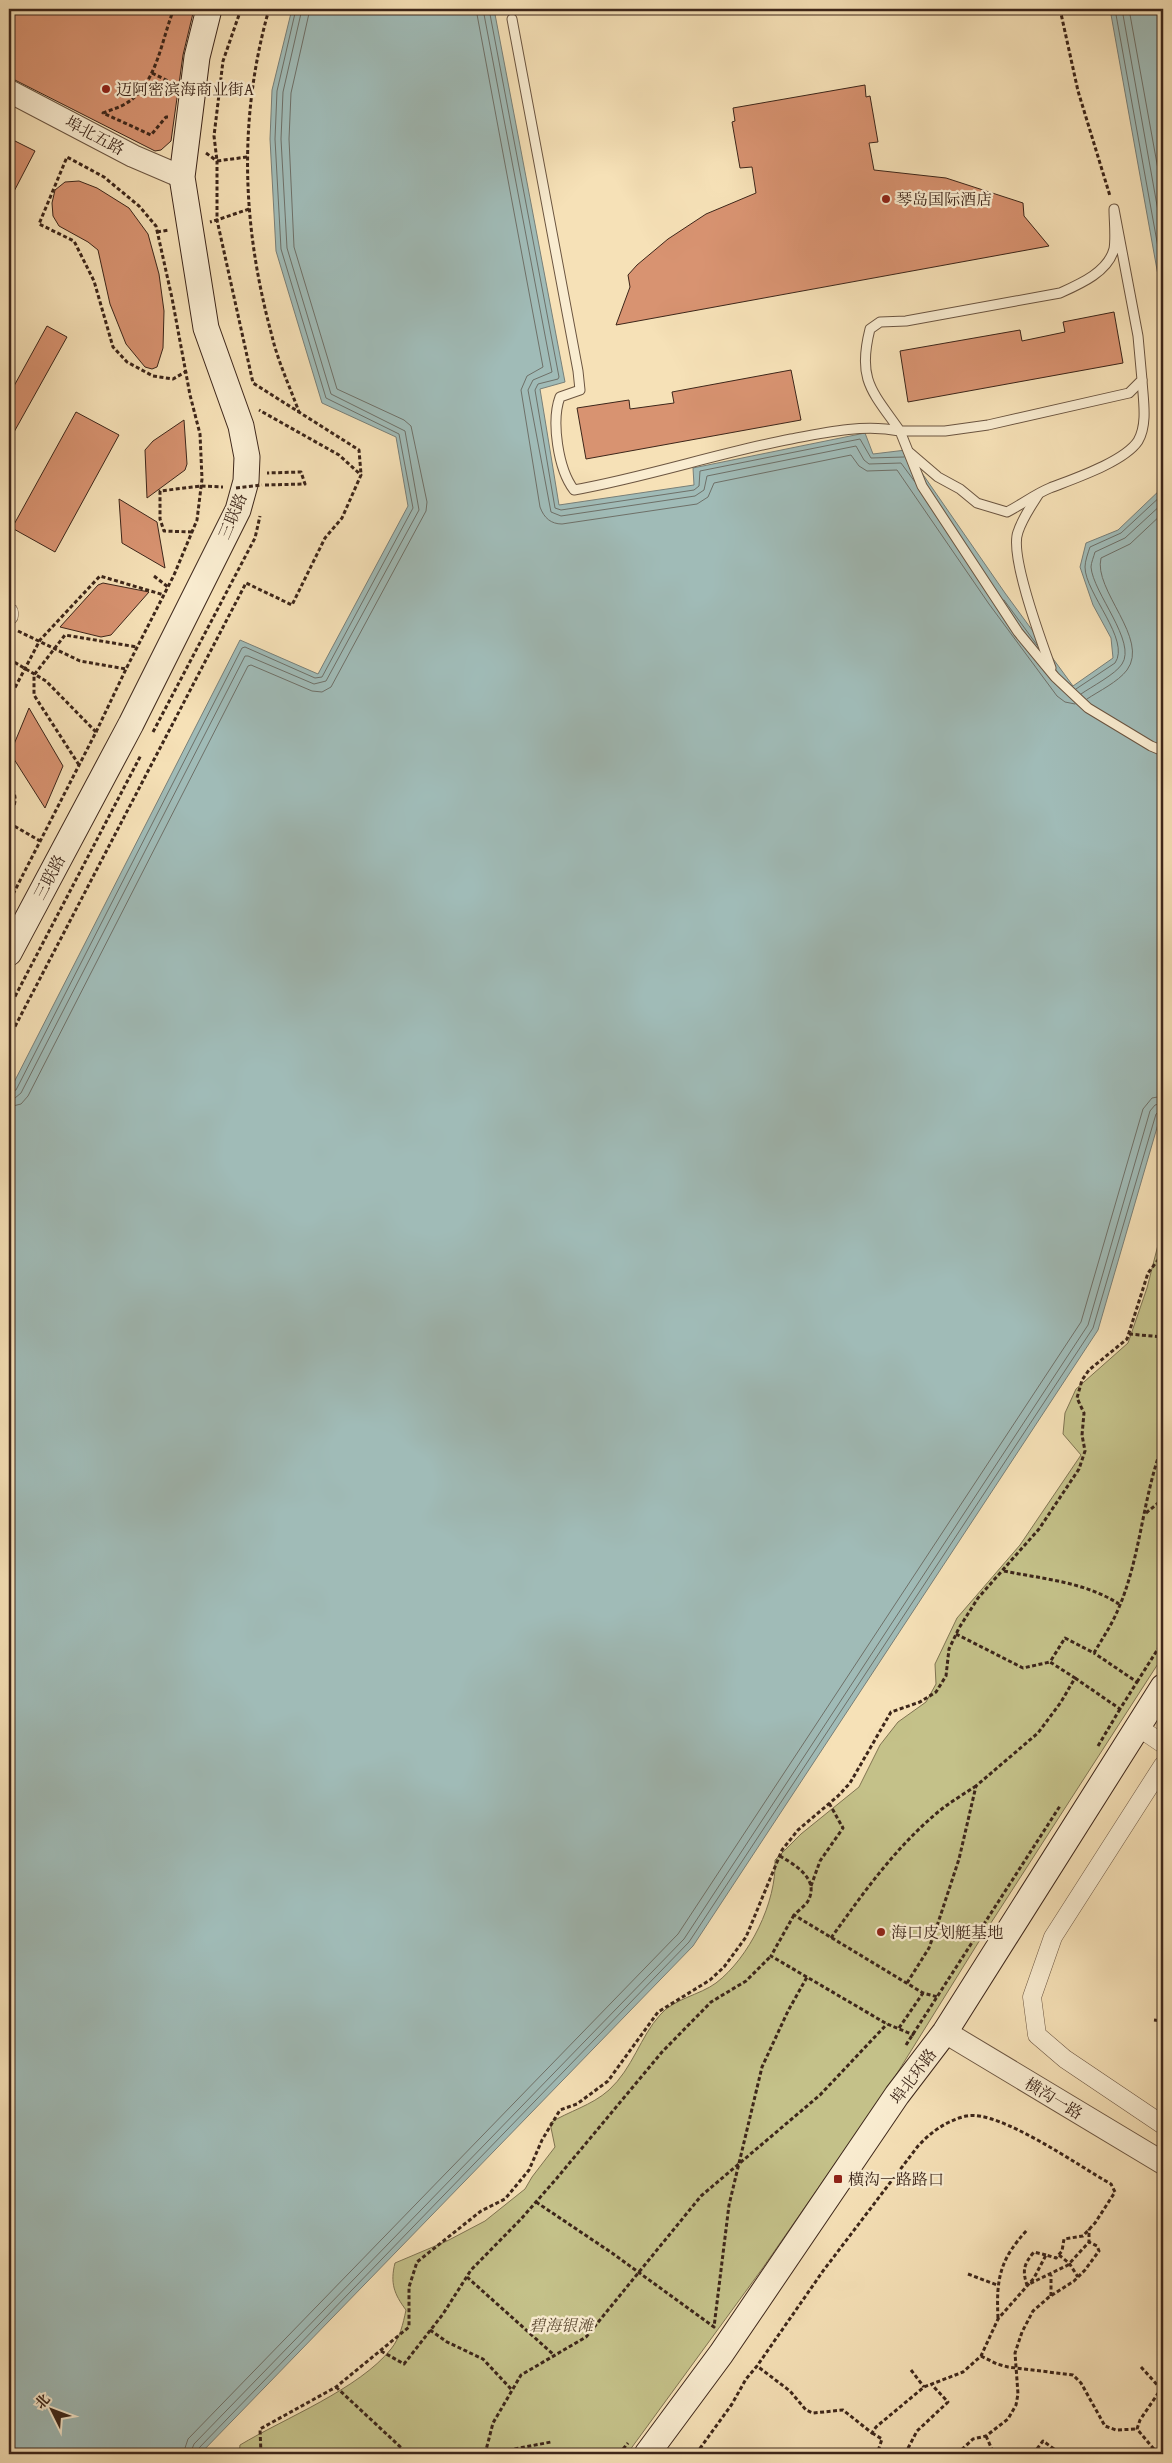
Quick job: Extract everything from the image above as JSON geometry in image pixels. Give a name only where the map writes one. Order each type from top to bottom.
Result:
[{"type":"main road","name":"三联路","points":[[9,953],[131,724],[238,510],[246,481],[247,457],[241,426],[206,328],[182,177],[178,120],[210,9]]},
{"type":"main road","name":"埠北环路","points":[[647,2454],[721,2354],[875,2127],[938,2042],[1163,1687]]},
{"type":"street","name":"埠北五路","points":[[9,91],[133,156],[182,177]]},
{"type":"street","points":[[1138,1727],[1163,1744]]},
{"type":"street","points":[[1163,1765],[1053,1937],[1032,1997],[1037,2035],[1066,2059],[1163,2125]]},
{"type":"street","name":"横沟一路","points":[[938,2042],[1163,2163]]},
{"type":"lane","points":[[512,19],[551,217],[579,380],[580,390],[560,397],[556,409],[557,440],[568,482],[574,490],[764,444],[832,431],[882,427],[900,431],[945,431],[988,425],[1129,393],[1142,380]]},
{"type":"lane","points":[[907,451],[938,477],[960,489],[977,503],[1007,512],[1038,494],[1089,474],[1120,456],[1138,441],[1144,417],[1138,336],[1114,209]]},
{"type":"lane","points":[[1114,209],[1114,250],[1102,268],[1084,282],[1052,294],[906,321],[880,322],[870,329],[863,354],[868,385],[900,431],[922,486],[982,580],[1018,632],[1055,677],[1088,708],[1151,746],[1163,751]]},
{"type":"lane","points":[[1038,494],[1017,533],[1017,553],[1033,620],[1055,677]]},
{"type":"path","points":[[168,110],[178,120],[151,135],[103,113],[125,104],[140,92],[152,73],[174,9]]},
{"type":"path","points":[[9,1038],[246,583],[292,605],[325,538],[342,518],[361,475],[359,450],[253,383],[217,220],[214,136],[223,60],[241,9]]},
{"type":"path","points":[[269,9],[262,34],[252,93],[247,157],[251,237],[272,338],[299,412]]},
{"type":"path","points":[[1060,9],[1078,92],[1114,209]]},
{"type":"path","points":[[152,73],[168,81],[171,95]]},
{"type":"path","points":[[199,148],[216,161],[247,157]]},
{"type":"path","points":[[9,900],[80,765],[168,587],[197,520],[201,486],[200,434],[190,395],[187,371],[156,226],[139,206],[104,177],[68,157],[39,224],[74,241],[94,281],[113,347],[127,362],[153,376],[173,379],[187,371]]},
{"type":"path","points":[[207,223],[249,209]]},
{"type":"path","points":[[255,408],[339,455],[361,475]]},
{"type":"path","points":[[192,532],[164,531],[160,519],[160,492],[201,486],[236,488],[305,484],[301,472],[262,473]]},
{"type":"path","points":[[9,699],[40,640],[100,576],[164,595]]},
{"type":"path","points":[[154,576],[168,587]]},
{"type":"path","points":[[11,619],[40,640],[80,661],[126,670]]},
{"type":"path","points":[[80,765],[34,695],[34,675],[64,635],[137,647]]},
{"type":"path","points":[[9,659],[46,681],[96,732]]},
{"type":"path","points":[[9,783],[15,792],[16,806],[9,818]]},
{"type":"path","points":[[9,823],[40,841]]},
{"type":"path","points":[[261,2454],[260,2430],[336,2387],[409,2327],[409,2287],[417,2262],[481,2211],[505,2199],[529,2170],[542,2140],[560,2110],[577,2104],[608,2081],[658,2012],[710,1980],[724,1968],[746,1937],[780,1856],[798,1830],[850,1783],[891,1712],[920,1702],[936,1692],[946,1676],[949,1649],[978,1598],[1039,1529],[1080,1469],[1085,1451],[1082,1435],[1084,1413],[1077,1398],[1082,1380],[1089,1370],[1126,1339],[1129,1334],[1148,1273],[1158,1260],[1163,1241]]},
{"type":"path","points":[[1158,1260],[1163,1264]]},
{"type":"path","points":[[1129,1334],[1163,1337]]},
{"type":"path","points":[[1094,1652],[1120,1604],[1163,1444]]},
{"type":"path","points":[[1145,1514],[1163,1499]]},
{"type":"path","points":[[1003,1571],[1084,1587],[1107,1596],[1120,1604]]},
{"type":"path","points":[[956,1634],[1022,1668],[1050,1662],[1120,1709],[1163,1641]]},
{"type":"path","points":[[1050,1662],[1065,1638],[1094,1652],[1137,1682]]},
{"type":"path","points":[[832,1938],[883,1867],[910,1838],[940,1811],[976,1786],[1038,1733],[1061,1702],[1075,1678]]},
{"type":"path","points":[[907,1983],[929,1948],[937,1926],[959,1859],[976,1786]]},
{"type":"path","points":[[381,2351],[404,2364],[430,2330],[466,2276],[536,2202],[662,2052],[711,2002],[746,1981],[771,1956],[794,1915],[808,1900],[820,1861],[843,1828],[829,1804]]},
{"type":"path","points":[[780,1856],[805,1872],[811,1886]]},
{"type":"path","points":[[794,1915],[923,1993],[962,2005]]},
{"type":"path","points":[[771,1956],[888,2024],[938,2042]]},
{"type":"path","points":[[536,2202],[612,2253],[714,2327],[729,2206],[762,2067],[788,2011],[807,1977]]},
{"type":"path","points":[[899,2028],[923,1993]]},
{"type":"path","points":[[1154,2020],[1163,2021]]},
{"type":"path","points":[[551,2442],[487,2454],[493,2424],[521,2374],[586,2337],[701,2196],[820,2095],[888,2024]]},
{"type":"path","points":[[696,2454],[732,2404],[746,2379],[872,2205],[933,2130],[968,2116],[998,2121],[1032,2137],[1111,2184],[1115,2192],[1083,2236],[1064,2239],[1056,2258],[1034,2252],[1024,2265],[1027,2285]]},
{"type":"path","points":[[998,2319],[997,2285],[1009,2252],[1028,2229]]},
{"type":"path","points":[[1027,2285],[1051,2275],[1069,2263],[1089,2242],[1089,2230]]},
{"type":"path","points":[[957,2454],[973,2439],[986,2436],[1008,2419],[1016,2405],[1018,2394],[1015,2353],[1022,2332],[1033,2311],[1078,2277],[1099,2251],[1097,2246],[1089,2242]]},
{"type":"path","points":[[1059,2254],[1069,2263],[1078,2277]]},
{"type":"path","points":[[872,2433],[924,2387],[963,2372],[982,2356],[998,2319],[1034,2278],[1046,2256]]},
{"type":"path","points":[[968,2274],[997,2285]]},
{"type":"path","points":[[1051,2275],[1051,2296]]},
{"type":"path","points":[[466,2276],[554,2355]]},
{"type":"path","points":[[430,2330],[447,2342],[482,2359],[512,2390]]},
{"type":"path","points":[[982,2356],[996,2364],[1073,2375],[1081,2383],[1105,2426],[1116,2430],[1137,2429]]},
{"type":"path","points":[[757,2366],[790,2391],[806,2410],[813,2413],[843,2410],[882,2439],[877,2454]]},
{"type":"path","points":[[1137,2429],[1140,2420],[1162,2388],[1141,2368]]},
{"type":"path","points":[[911,2370],[924,2387]]},
{"type":"path","points":[[905,2454],[917,2431],[948,2402],[932,2384]]},
{"type":"path","points":[[336,2387],[408,2454]]},
{"type":"path","points":[[1137,2429],[1158,2454]]},
{"type":"path","points":[[986,2436],[994,2454]]},
{"type":"path","points":[[1033,2454],[1043,2441],[1061,2454]]},
{"type":"path","points":[[701,2448],[705,2454]]},
{"type":"green space","name":"碧海银滩","points":[[1163,1189],[1163,1656],[978,1943],[891,2083],[762,2269],[627,2454],[239,2454],[240,2445],[341,2390],[377,2364],[397,2340],[406,2310],[394,2288],[395,2263],[447,2241],[485,2221],[525,2189],[555,2147],[550,2123],[595,2100],[609,2090],[624,2072],[660,2015],[679,2001],[716,1983],[728,1972],[750,1944],[766,1911],[774,1876],[775,1860],[801,1834],[859,1787],[880,1745],[898,1722],[926,1702],[936,1684],[935,1664],[957,1618],[1020,1545],[1081,1455],[1063,1434],[1065,1413],[1076,1389],[1128,1343],[1147,1288],[1158,1245]]},
{"type":"water","points":[[292,9],[494,9],[565,382],[540,389],[559,505],[694,485],[693,468],[865,433],[873,454],[906,450],[1005,593],[1073,686],[1113,658],[1111,638],[1093,605],[1080,567],[1086,543],[1118,530],[1163,487],[1163,1107],[1098,1330],[693,1946],[200,2454],[9,2454],[9,1092],[240,640],[318,674],[408,506],[396,437],[322,403],[276,251],[270,139],[272,90]]},
{"type":"water","points":[[1110,9],[1163,9],[1163,303]]},
{"type":"building","name":"迈阿密滨海商业街A","points":[[9,9],[194,9],[183,55],[171,141],[161,150],[155,151],[9,77]]},
{"type":"building","points":[[865,85],[866,97],[870,96],[878,142],[869,143],[874,170],[946,178],[1023,203],[1024,216],[1049,246],[616,325],[630,287],[628,275],[637,265],[668,239],[706,214],[756,193],[752,167],[740,168],[732,122],[735,121],[733,108]]},
{"type":"building","points":[[9,138],[35,151],[9,201]]},
{"type":"building","points":[[79,181],[97,188],[129,208],[148,234],[159,274],[164,311],[163,348],[157,367],[152,369],[145,367],[126,344],[110,304],[98,250],[88,242],[59,226],[53,216],[52,203],[55,190],[65,182]]},
{"type":"building","points":[[1114,312],[1123,363],[908,402],[900,351],[1020,330],[1022,341],[1065,332],[1063,322]]},
{"type":"building","points":[[47,326],[67,337],[9,441],[9,395]]},
{"type":"building","points":[[791,370],[801,420],[586,459],[577,408],[629,400],[630,409],[674,403],[672,392]]},
{"type":"building","points":[[76,412],[119,435],[55,552],[12,528]]},
{"type":"building","points":[[184,420],[187,464],[185,470],[147,498],[145,450],[153,441]]},
{"type":"building","points":[[119,499],[157,522],[165,568],[122,543]]},
{"type":"building","points":[[103,583],[149,592],[111,635],[101,637],[60,627],[98,585]]},
{"type":"building","points":[[29,708],[63,766],[45,808],[12,756],[12,749]]},
{"type":"place","name":"迈阿密滨海商业街A","points":[[106,89]]},
{"type":"place","name":"琴岛国际酒店","points":[[886,199]]},
{"type":"place","name":"海口皮划艇基地","points":[[881,1932]]},
{"type":"place","name":"横沟一路路口","points":[[838,2179]]}]
